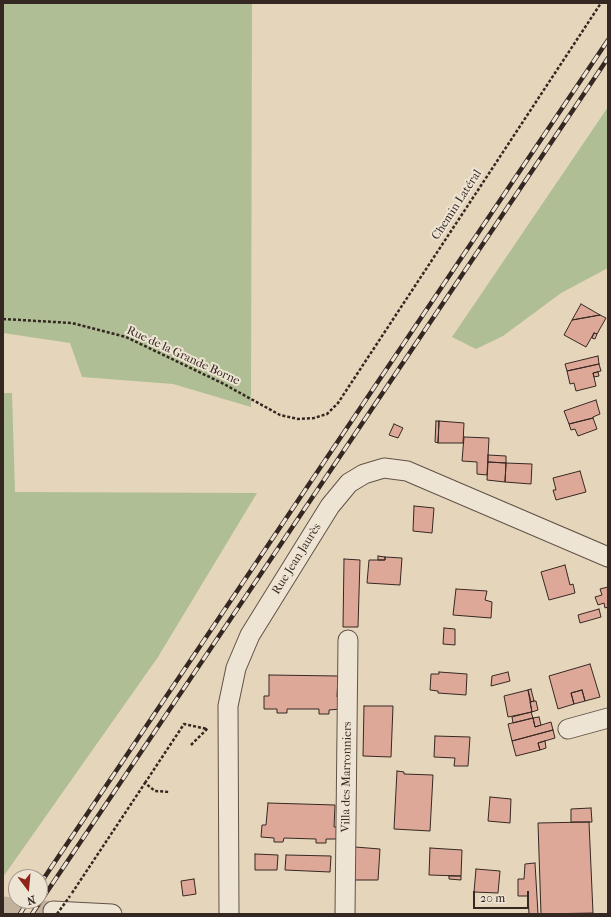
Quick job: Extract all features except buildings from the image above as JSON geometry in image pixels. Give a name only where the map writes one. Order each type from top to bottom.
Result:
[{"type":"street","name":"Rue Jean Jaurès","points":[[229,914],[228,706],[236,668],[250,635],[330,506],[349,483],[364,474],[384,468],[407,471],[608,557]]},
{"type":"street","name":"Villa des Marronniers","points":[[345,914],[348,640]]},
{"type":"street","points":[[568,729],[608,718]]},
{"type":"street","points":[[55,912],[112,914]]},
{"type":"path","name":"Chemin Latéral","points":[[327,414],[338,403],[600,3]]},
{"type":"path","name":"Rue de la Grande Borne","points":[[3,318],[72,323],[126,337],[222,383],[280,415],[298,419],[314,418],[327,414]]},
{"type":"path","points":[[55,912],[70,896],[184,724],[207,728]]},
{"type":"path","points":[[146,783],[155,791],[170,792]]},
{"type":"green space","points":[[3,3],[252,3],[251,407],[173,384],[82,377],[70,343],[3,333]]},
{"type":"green space","points":[[608,107],[608,268],[561,293],[503,336],[476,349],[452,337]]},
{"type":"green space","points":[[3,393],[12,393],[15,492],[257,493],[158,657],[3,877]]},
{"type":"tunnel","points":[[3,906],[53,911]]},
{"type":"railway","points":[[48,872],[608,40]]},
{"type":"railway","points":[[32,914],[608,58]]},
{"type":"railway","points":[[20,914],[23,909]]}]
